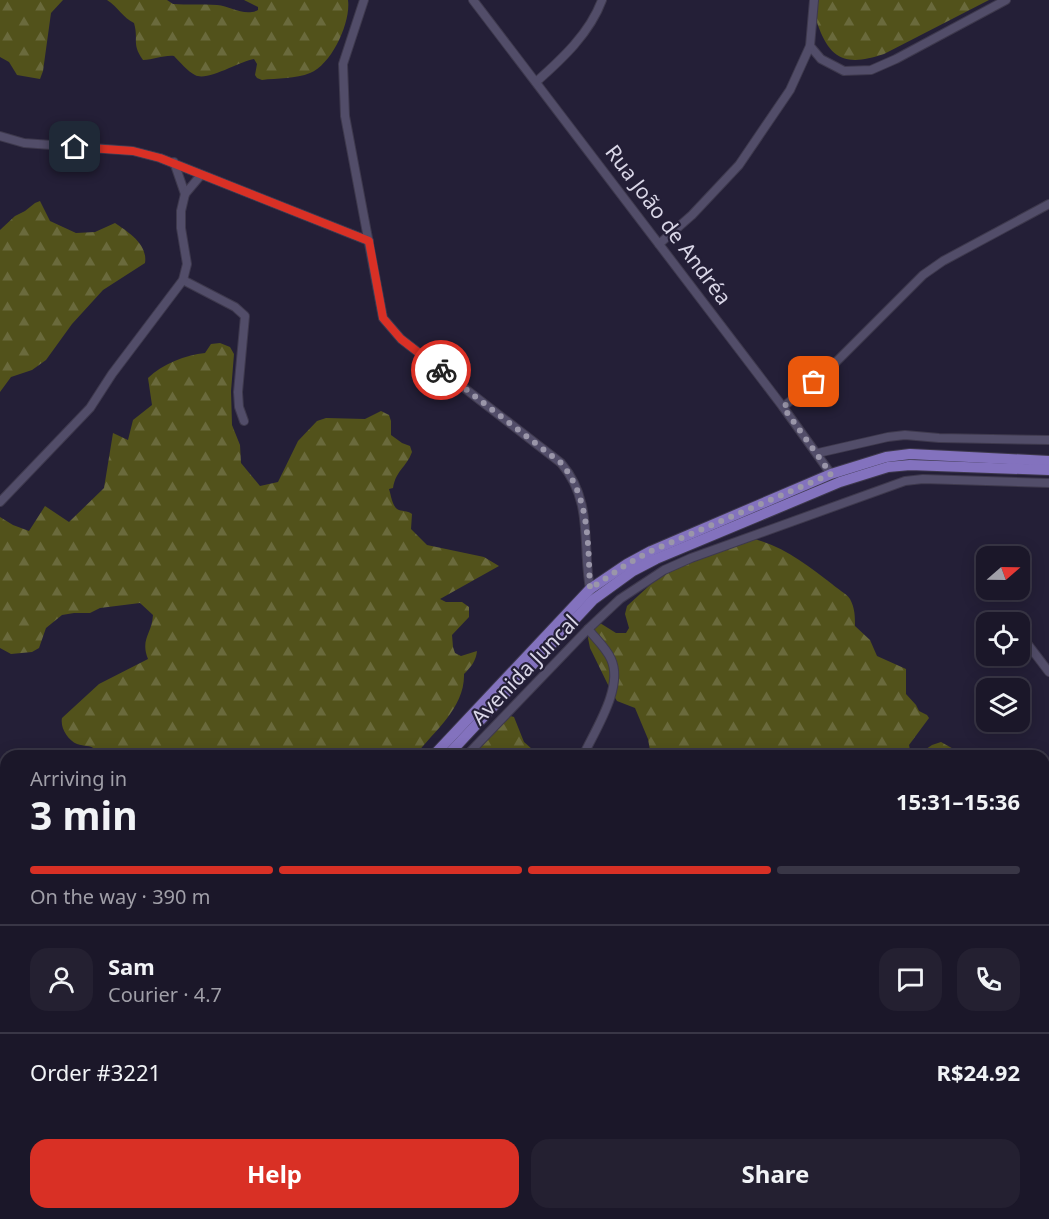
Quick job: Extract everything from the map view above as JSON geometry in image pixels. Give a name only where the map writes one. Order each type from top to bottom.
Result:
[{"type":"main road","points":[[439,750],[591,594],[627,564],[651,551],[831,474],[886,457],[910,454],[1049,461]]},
{"type":"main road","points":[[452,750],[591,594],[656,559],[871,471],[909,465],[1049,470]]},
{"type":"street","points":[[364,0],[343,64],[343,82],[345,116],[380,310],[388,326],[401,339],[561,463],[570,474],[577,487],[584,516],[591,594]]},
{"type":"street","name":"Rua João de Andréa","points":[[473,0],[818,453],[831,474]]},
{"type":"street","points":[[536,82],[565,56],[583,33],[602,0]]},
{"type":"street","points":[[659,244],[692,215],[739,165],[790,90],[810,46],[814,0]]},
{"type":"street","points":[[810,46],[821,59],[844,71],[871,70],[1006,0]]},
{"type":"street","points":[[0,136],[24,143],[133,151],[174,162],[201,175],[369,241]]},
{"type":"street","points":[[0,502],[90,408],[112,374],[183,280],[187,264],[181,228],[184,194],[174,162]]},
{"type":"street","points":[[184,194],[201,175]]},
{"type":"street","points":[[783,407],[829,369],[923,275],[943,261],[1049,204]]},
{"type":"street","points":[[183,280],[235,307],[245,316],[237,392],[243,421]]},
{"type":"street","points":[[818,453],[905,435],[939,438],[1049,440]]},
{"type":"street","name":"Avenida Juncal","points":[[472,750],[588,629],[620,599],[642,583],[691,558],[905,481],[923,479],[1049,483]]},
{"type":"street","points":[[586,750],[614,688],[615,675],[612,661],[605,649],[588,629]]},
{"type":"street","points":[[1030,647],[1049,672]]},
{"type":"green space","points":[[0,0],[63,0],[51,13],[40,79],[17,75],[9,62],[0,57]]},
{"type":"green space","points":[[107,0],[167,0],[173,4],[217,5],[243,12],[253,12],[258,10],[258,7],[244,0],[348,0],[348,9],[338,41],[326,61],[318,68],[299,76],[262,80],[255,75],[257,64],[254,59],[207,76],[195,75],[174,56],[143,60],[136,45],[134,23]]},
{"type":"green space","points":[[819,0],[989,0],[884,54],[862,60],[852,60],[837,55],[824,40],[816,17]]},
{"type":"green space","points":[[40,201],[50,221],[76,233],[95,232],[115,223],[140,244],[145,263],[103,290],[72,324],[46,360],[32,370],[11,377],[0,392],[0,230],[15,216]]},
{"type":"green space","points":[[220,343],[230,347],[234,354],[231,391],[232,425],[240,445],[241,463],[260,486],[278,482],[298,441],[317,421],[326,418],[365,419],[381,411],[389,415],[391,435],[410,446],[412,452],[396,477],[393,488],[389,489],[395,507],[412,514],[411,529],[427,545],[484,557],[499,566],[440,599],[446,602],[462,602],[469,607],[469,617],[452,635],[455,653],[461,656],[477,651],[473,664],[464,674],[463,686],[454,708],[420,750],[96,750],[77,744],[63,730],[62,718],[99,684],[148,659],[145,646],[153,615],[140,603],[100,608],[90,613],[62,615],[46,628],[39,648],[32,652],[11,654],[0,648],[0,517],[29,531],[45,506],[69,522],[104,488],[113,433],[128,440],[133,420],[152,405],[148,378],[167,364],[205,353],[211,344]]},
{"type":"green space","points":[[750,538],[773,545],[813,570],[850,599],[855,616],[855,626],[870,640],[877,656],[906,669],[906,694],[919,711],[929,718],[909,745],[910,750],[650,750],[648,739],[635,708],[617,701],[590,648],[588,638],[589,629],[600,623],[616,633],[626,633],[629,628],[625,614],[627,606],[662,574]]},
{"type":"green space","points":[[507,715],[514,717],[524,742],[533,750],[471,750]]},
{"type":"green space","points":[[941,742],[955,750],[925,750]]},
{"type":"way so far","points":[[441,370],[561,463],[570,474],[577,487],[584,516],[590,589],[651,551],[831,474],[783,407],[814,382]]},
{"type":"route","points":[[75,147],[133,151],[174,162],[201,175],[369,241],[383,318],[401,339],[441,370]]}]
